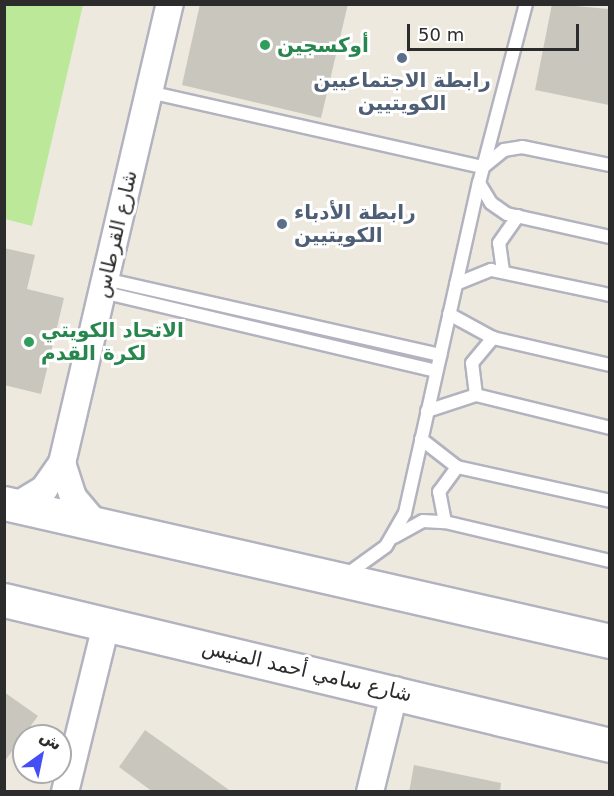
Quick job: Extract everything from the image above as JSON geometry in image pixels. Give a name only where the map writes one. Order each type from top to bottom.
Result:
[{"type":"main road","points":[[10,504],[609,641]]},
{"type":"main road","name":"شارع سامي أحمد المنيس","points":[[4,600],[395,690],[609,745]]},
{"type":"street","name":"شارع القرطاس","points":[[10,504],[44,489],[62,463],[170,4]]},
{"type":"street","points":[[62,463],[73,497],[96,524]]},
{"type":"street","points":[[65,792],[106,625]]},
{"type":"street","points":[[370,792],[395,690]]},
{"type":"lane","points":[[339,579],[369,564],[392,538],[405,513],[479,183],[526,4]]},
{"type":"lane","points":[[149,92],[483,167]]},
{"type":"lane","points":[[483,167],[504,150],[522,147],[609,165]]},
{"type":"lane","points":[[479,183],[494,207],[518,216],[609,237]]},
{"type":"lane","points":[[503,271],[499,243],[518,216]]},
{"type":"lane","points":[[456,284],[475,273],[503,271],[609,295]]},
{"type":"lane","points":[[104,285],[440,355]]},
{"type":"lane","points":[[104,285],[436,371]]},
{"type":"lane","points":[[449,314],[493,338],[609,365]]},
{"type":"lane","points":[[476,395],[472,363],[493,338]]},
{"type":"lane","points":[[427,411],[476,395],[609,428]]},
{"type":"lane","points":[[421,439],[458,467],[609,501]]},
{"type":"lane","points":[[445,522],[439,492],[458,467]]},
{"type":"lane","points":[[392,538],[423,521],[445,522],[609,561]]},
{"type":"green space","points":[[5,4],[83,5],[32,226],[5,219]]},
{"type":"building","name":"أوكسجين","points":[[200,4],[348,4],[321,118],[182,85]]},
{"type":"building","points":[[552,4],[609,9],[609,105],[535,90]]},
{"type":"building","name":"الاتحاد الكويتي لكرة القدم","points":[[4,248],[35,255],[27,289],[64,298],[41,394],[4,385]]},
{"type":"building","points":[[4,692],[38,716],[32,724],[12,724],[12,751],[4,762]]},
{"type":"building","points":[[145,730],[232,792],[153,792],[119,767]]},
{"type":"building","points":[[414,765],[501,783],[500,792],[409,792]]},
{"type":"place","name":"أوكسجين","points":[[265,45]]},
{"type":"place","name":"رابطة الاجتماعيين الكويتيين","points":[[402,58]]},
{"type":"place","name":"رابطة الأدباء الكويتيين","points":[[282,224]]},
{"type":"place","name":"الاتحاد الكويتي لكرة القدم","points":[[29,342]]}]
